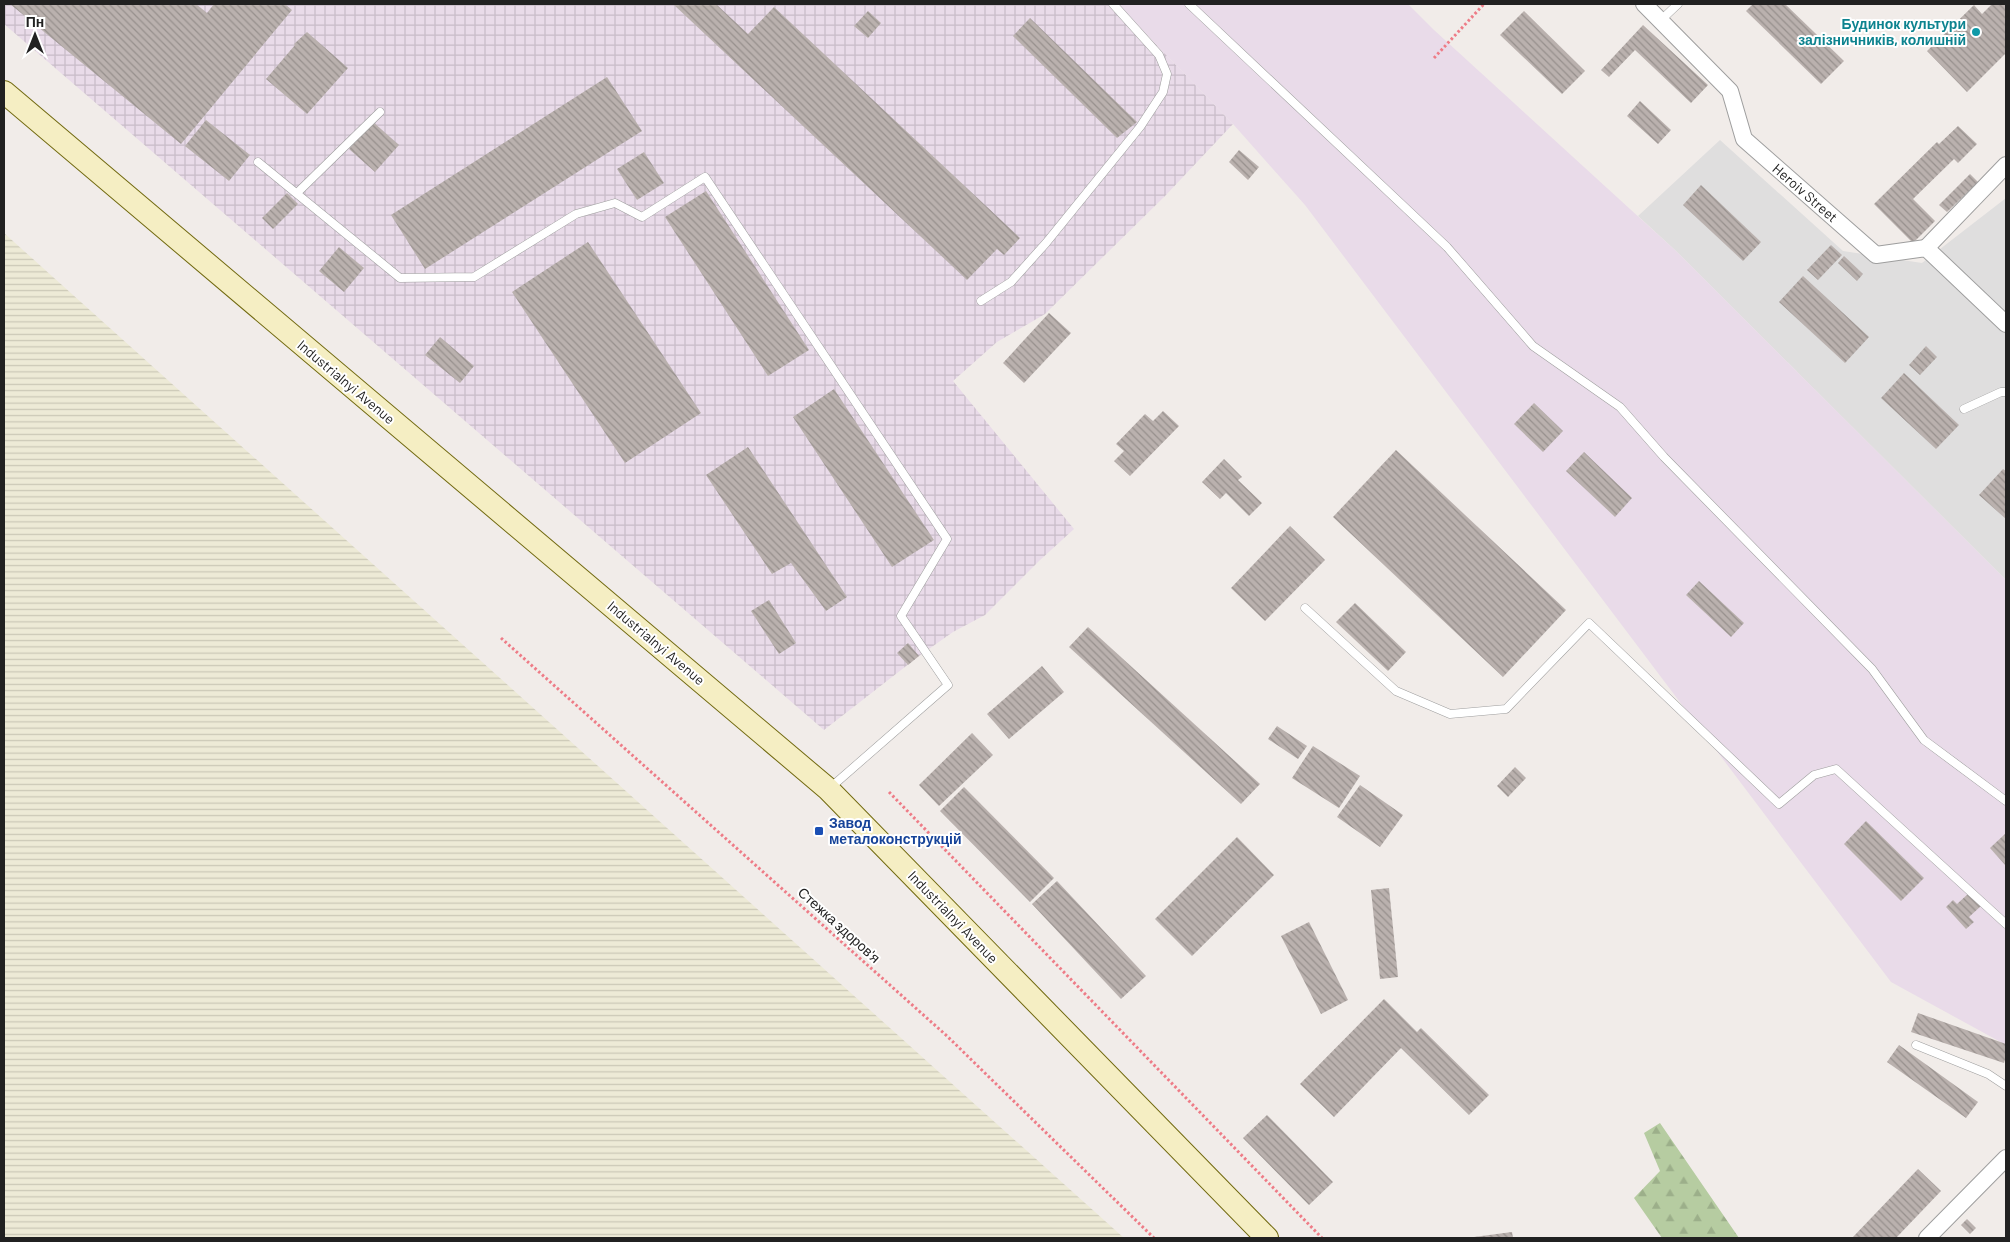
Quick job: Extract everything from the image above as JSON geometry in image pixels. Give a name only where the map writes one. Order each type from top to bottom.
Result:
[{"type":"street","name":"Heroiv Street","points":[[1644,4],[1730,91],[1744,139],[1876,255],[1926,248]]},
{"type":"street","name":"Industrialnyi Avenue","points":[[4,92],[828,789],[1267,1238]]},
{"type":"street","points":[[2006,165],[1926,248],[2006,324]]},
{"type":"street","points":[[1927,1238],[2006,1158]]},
{"type":"lane","points":[[981,301],[1011,282],[1040,250],[1140,127],[1163,92],[1167,74],[1159,55],[1113,4]]},
{"type":"lane","points":[[1189,4],[1446,247],[1533,346],[1620,408],[1664,457],[1872,669],[1924,740],[2006,801]]},
{"type":"lane","points":[[1661,20],[1678,4]]},
{"type":"lane","points":[[297,193],[380,112]]},
{"type":"lane","points":[[258,162],[400,278],[474,277],[576,214],[615,203],[642,217],[705,177],[947,539],[901,616],[948,685],[828,789]]},
{"type":"lane","points":[[1964,409],[2001,392],[2006,392]]},
{"type":"lane","points":[[1305,608],[1396,691],[1450,714],[1506,709],[1589,623],[1779,804],[1814,775],[1836,769],[2006,924]]},
{"type":"lane","points":[[1916,1046],[1988,1074],[2006,1086]]},
{"type":"path","points":[[1434,58],[1484,4]]},
{"type":"path","name":"Стежка здоров'я","points":[[501,638],[947,1036],[1154,1238]]},
{"type":"path","points":[[888,792],[1322,1238]]},
{"type":"shaded area","points":[[4,4],[1117,4],[1233,124],[1165,196],[1045,314],[997,342],[953,381],[1074,529],[985,615],[953,632],[919,656],[824,730],[4,24]]},
{"type":"shaded area","points":[[1117,4],[1408,4],[1676,251],[2006,580],[2006,1045],[1891,982],[1305,205],[1233,124]]},
{"type":"shaded area","points":[[1720,140],[1843,251],[1922,263],[2006,198],[2006,580],[1676,251],[1638,216]]},
{"type":"shaded area","points":[[4,233],[1124,1238],[4,1238]]},
{"type":"green space","points":[[1660,1123],[1739,1238],[1662,1238],[1634,1198],[1660,1171],[1644,1133]]},
{"type":"building","points":[[10,4],[196,4],[207,13],[214,4],[285,4],[292,10],[181,144]]},
{"type":"building","points":[[673,4],[716,4],[748,34],[774,7],[1020,238],[1004,255],[997,249],[967,280]]},
{"type":"building","points":[[1753,4],[1785,4],[1844,61],[1821,84],[1746,11]]},
{"type":"building","name":"Будинок культури залізничників, колишній","points":[[1992,4],[2006,4],[2006,53],[1967,92],[1927,51],[1974,5],[1982,14]]},
{"type":"building","points":[[868,11],[881,23],[868,38],[854,26]]},
{"type":"building","points":[[1524,11],[1585,71],[1562,94],[1500,35]]},
{"type":"building","points":[[1030,18],[1137,122],[1117,138],[1013,36]]},
{"type":"building","points":[[1643,25],[1708,85],[1691,103],[1635,50],[1609,77],[1601,70]]},
{"type":"building","points":[[307,32],[348,68],[307,114],[266,79],[294,44]]},
{"type":"building","points":[[607,77],[642,131],[425,269],[391,215]]},
{"type":"building","points":[[1640,101],[1671,130],[1658,144],[1627,116]]},
{"type":"building","points":[[206,120],[250,155],[229,181],[185,146]]},
{"type":"building","points":[[372,121],[399,145],[375,172],[349,149]]},
{"type":"building","points":[[1958,126],[1977,144],[1958,163],[1954,159],[1913,199],[1935,221],[1913,243],[1874,204],[1937,142],[1939,144]]},
{"type":"building","points":[[1239,150],[1259,167],[1248,180],[1229,162]]},
{"type":"building","points":[[644,152],[664,183],[637,200],[617,169]]},
{"type":"building","points":[[1970,174],[1978,182],[1947,212],[1939,205]]},
{"type":"building","points":[[1701,185],[1761,242],[1743,261],[1683,205]]},
{"type":"building","points":[[706,191],[809,350],[768,376],[665,217]]},
{"type":"building","points":[[287,193],[298,204],[273,229],[262,218]]},
{"type":"building","points":[[588,242],[701,413],[625,463],[512,292]]},
{"type":"building","points":[[1831,245],[1842,255],[1818,280],[1807,270]]},
{"type":"building","points":[[339,247],[364,268],[344,292],[319,271]]},
{"type":"building","points":[[1844,256],[1863,274],[1857,281],[1838,263]]},
{"type":"building","points":[[1803,276],[1869,337],[1845,363],[1779,302]]},
{"type":"building","points":[[1049,313],[1071,333],[1024,383],[1003,363]]},
{"type":"building","points":[[440,337],[474,366],[460,383],[425,355]]},
{"type":"building","points":[[1926,346],[1937,357],[1920,375],[1909,365]]},
{"type":"building","points":[[1904,373],[1959,425],[1936,449],[1881,398]]},
{"type":"building","points":[[834,389],[934,540],[892,567],[793,417]]},
{"type":"building","points":[[1534,403],[1563,431],[1543,452],[1514,424]]},
{"type":"building","points":[[1163,411],[1179,426],[1130,476],[1114,461],[1124,451],[1116,444],[1145,414],[1153,421]]},
{"type":"building","points":[[748,447],[847,597],[826,611],[791,563],[772,574],[706,475]]},
{"type":"building","points":[[1396,450],[1566,610],[1503,677],[1333,517]]},
{"type":"building","points":[[1584,452],[1632,498],[1615,517],[1566,471]]},
{"type":"building","points":[[1224,459],[1242,477],[1238,480],[1262,503],[1249,516],[1226,493],[1220,499],[1202,482]]},
{"type":"building","points":[[2003,469],[2006,471],[2006,519],[1979,495]]},
{"type":"building","points":[[1290,526],[1325,560],[1265,621],[1231,588]]},
{"type":"building","points":[[1699,581],[1744,623],[1731,637],[1686,595]]},
{"type":"building","points":[[769,600],[796,643],[779,654],[751,611]]},
{"type":"building","points":[[1355,603],[1406,652],[1388,671],[1336,622]]},
{"type":"building","points":[[1088,627],[1260,784],[1241,804],[1069,647]]},
{"type":"building","points":[[908,643],[919,656],[908,665],[897,653]]},
{"type":"building","points":[[1042,666],[1064,692],[1009,739],[987,714]]},
{"type":"building","points":[[1277,726],[1307,746],[1298,759],[1268,739]]},
{"type":"building","points":[[972,733],[993,755],[939,806],[919,785]]},
{"type":"building","points":[[1313,746],[1360,776],[1339,808],[1292,778]]},
{"type":"building","points":[[1515,767],[1526,778],[1508,797],[1497,786]]},
{"type":"building","points":[[1360,785],[1403,815],[1380,847],[1337,817]]},
{"type":"building","points":[[964,787],[1054,878],[1030,902],[940,811]]},
{"type":"building","points":[[1866,821],[1924,878],[1901,901],[1844,844]]},
{"type":"building","points":[[2006,833],[2006,866],[1990,848]]},
{"type":"building","points":[[1237,837],[1274,875],[1192,956],[1155,919]]},
{"type":"building","points":[[1057,881],[1146,976],[1121,999],[1032,904]]},
{"type":"building","points":[[1389,888],[1398,977],[1380,979],[1371,890]]},
{"type":"building","points":[[1969,893],[1981,906],[1969,917],[1974,922],[1966,929],[1946,907],[1953,900],[1957,904]]},
{"type":"building","points":[[1309,922],[1348,1000],[1321,1014],[1281,936]]},
{"type":"building","points":[[1384,999],[1417,1032],[1421,1028],[1489,1095],[1469,1115],[1401,1048],[1334,1117],[1300,1084]]},
{"type":"building","points":[[1918,1013],[2006,1044],[2004,1063],[1911,1032]]},
{"type":"building","points":[[1899,1045],[1978,1102],[1966,1118],[1887,1062]]},
{"type":"building","points":[[1267,1115],[1333,1182],[1309,1205],[1243,1138]]},
{"type":"building","points":[[1918,1169],[1941,1191],[1896,1238],[1852,1238]]},
{"type":"building","points":[[1967,1219],[1976,1228],[1970,1234],[1961,1225]]},
{"type":"building","points":[[1512,1232],[1513,1238],[1474,1238],[1474,1237]]},
{"type":"place","name":"Будинок культури залізничників, колишній","points":[[1976,32]]},
{"type":"place","name":"Завод металоконструкцій","points":[[819,831]]}]
